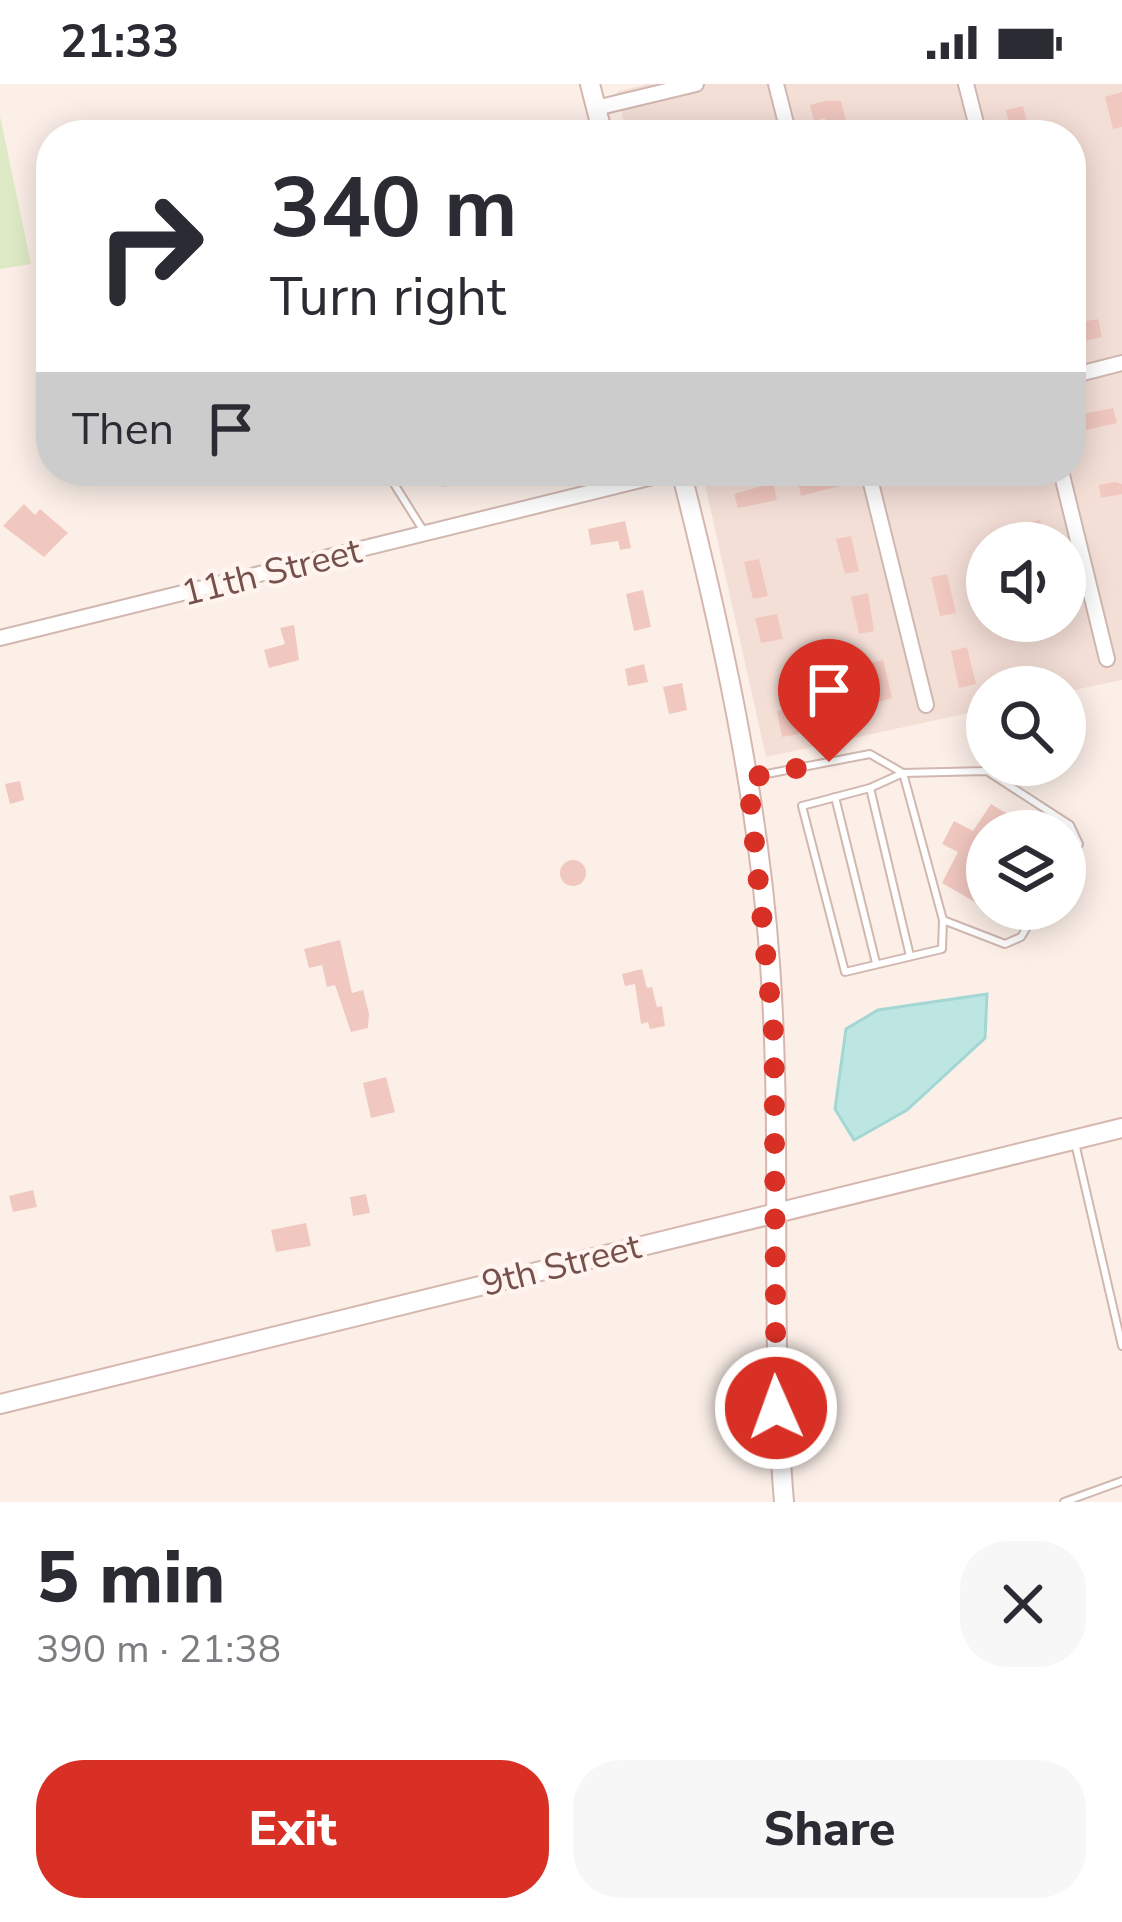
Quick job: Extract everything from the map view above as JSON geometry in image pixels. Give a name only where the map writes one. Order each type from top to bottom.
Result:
[{"type":"street","points":[[590,84],[599,120]]},
{"type":"street","points":[[596,107],[696,84]]},
{"type":"street","points":[[776,84],[785,120]]},
{"type":"street","points":[[966,84],[975,120]]},
{"type":"street","points":[[1086,372],[1122,363]]},
{"type":"street","name":"11th Street","points":[[0,638],[616,486]]},
{"type":"street","points":[[683,486],[722,632],[748,778],[770,962],[776,1408],[784,1502]]},
{"type":"street","points":[[872,486],[926,705]]},
{"type":"street","points":[[1065,486],[1107,659]]},
{"type":"street","name":"9th Street","points":[[0,1404],[1122,1128]]},
{"type":"lane","points":[[395,486],[425,533]]},
{"type":"lane","points":[[748,778],[870,754],[903,773],[943,920],[942,949],[845,972],[802,806],[870,788],[903,773],[987,771],[1047,810]]},
{"type":"lane","points":[[870,788],[910,956]]},
{"type":"lane","points":[[835,797],[876,964]]},
{"type":"lane","points":[[943,920],[966,929]]},
{"type":"lane","points":[[969,930],[1005,944],[1026,930]]},
{"type":"lane","points":[[1074,1139],[1122,1346]]},
{"type":"lane","points":[[1064,1502],[1122,1480]]},
{"type":"shaded area","points":[[647,84],[1122,84],[1122,680],[1086,688],[1086,666],[966,666],[966,714],[766,757],[705,486],[1086,486],[1086,120],[624,120],[617,92]]},
{"type":"green space","points":[[0,116],[31,264],[0,269]]},
{"type":"water","points":[[987,994],[985,1038],[907,1110],[854,1140],[835,1109],[846,1029],[878,1010]]},
{"type":"building","points":[[1122,92],[1122,127],[1113,129],[1105,97]]},
{"type":"building","points":[[841,101],[846,120],[814,120],[810,105]]},
{"type":"building","points":[[1023,106],[1026,120],[1008,120],[1006,110]]},
{"type":"building","points":[[1098,319],[1102,337],[1086,341],[1086,321]]},
{"type":"building","points":[[1113,408],[1117,423],[1086,430],[1086,413]]},
{"type":"building","points":[[1122,484],[1122,494],[1101,498],[1099,485]]},
{"type":"building","points":[[774,486],[777,500],[738,508],[734,494]]},
{"type":"building","points":[[799,486],[840,486],[801,496]]},
{"type":"building","points":[[24,504],[35,515],[40,509],[68,533],[44,557],[3,526]]},
{"type":"building","points":[[625,521],[631,548],[620,550],[618,541],[591,545],[588,529]]},
{"type":"building","points":[[851,536],[859,571],[845,574],[836,539]]},
{"type":"building","points":[[759,559],[768,596],[753,599],[744,562]]},
{"type":"building","points":[[947,574],[956,613],[940,616],[931,577]]},
{"type":"building","points":[[643,590],[651,627],[634,631],[626,594]]},
{"type":"building","points":[[868,593],[874,631],[859,634],[851,597]]},
{"type":"building","points":[[777,614],[783,639],[761,643],[755,618]]},
{"type":"building","points":[[294,625],[299,660],[269,668],[264,650],[285,644],[280,628]]},
{"type":"building","points":[[967,647],[972,666],[966,666],[966,686],[959,688],[951,651]]},
{"type":"building","points":[[883,660],[892,698],[875,703],[865,664]]},
{"type":"building","points":[[644,664],[648,682],[628,686],[625,669]]},
{"type":"building","points":[[682,683],[687,710],[669,714],[663,687]]},
{"type":"building","points":[[794,708],[799,734],[782,737],[777,711]]},
{"type":"building","points":[[20,781],[24,800],[10,804],[5,784]]},
{"type":"building","points":[[954,821],[966,827],[966,897],[942,883],[958,852],[942,844]]},
{"type":"building","points":[[573,860],[586,873],[573,886],[560,873]]},
{"type":"building","points":[[340,940],[352,993],[363,990],[369,1014],[368,1028],[351,1032],[335,985],[327,987],[322,965],[309,968],[304,949]]},
{"type":"building","points":[[642,969],[657,1007],[662,1006],[665,1026],[650,1029],[648,1022],[641,1024],[635,984],[625,986],[622,974]]},
{"type":"building","points":[[386,1077],[395,1112],[371,1118],[363,1083]]},
{"type":"building","points":[[33,1190],[37,1207],[13,1212],[9,1196]]},
{"type":"building","points":[[366,1194],[370,1213],[353,1216],[350,1197]]},
{"type":"building","points":[[306,1223],[311,1246],[276,1252],[271,1230]]},
{"type":"route","points":[[776,1408],[774,1037],[748,778],[829,762]]}]
